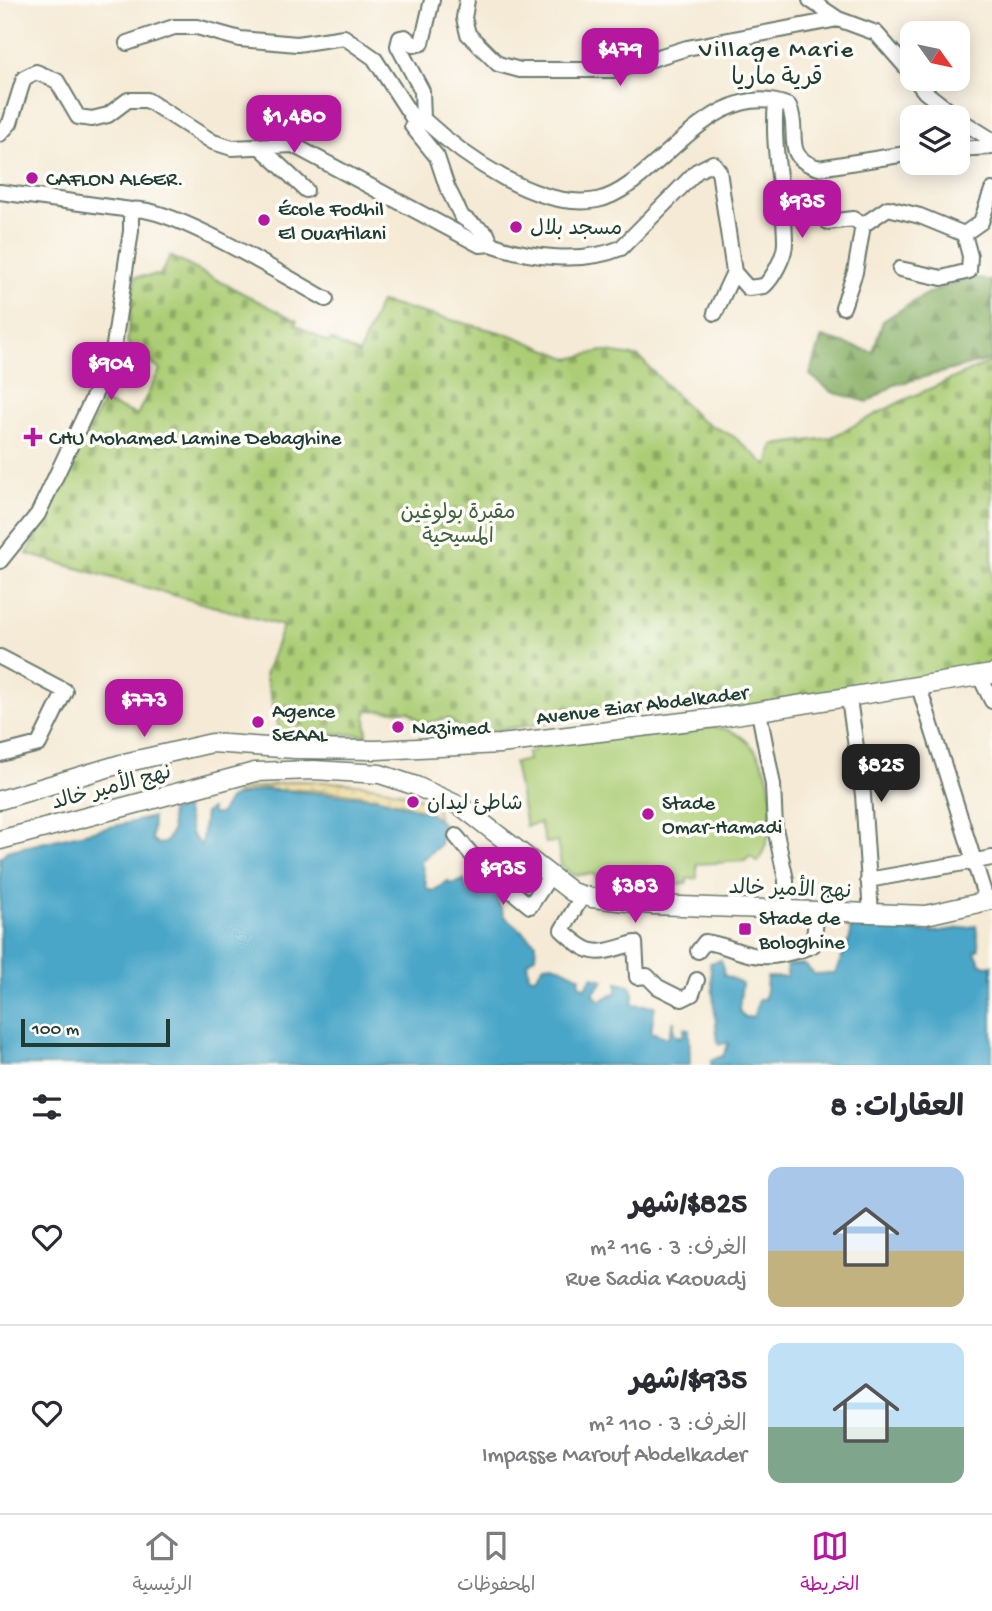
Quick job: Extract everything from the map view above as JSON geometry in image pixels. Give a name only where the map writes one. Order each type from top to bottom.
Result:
[{"type":"main road","name":"Avenue Ziar Abdelkader","points":[[0,800],[124,763],[212,743],[295,749],[377,750],[500,744],[759,712],[986,676]]},
{"type":"main road","name":"نهج الأمير خالد","points":[[0,840],[255,772],[314,769],[380,774],[416,786],[462,807],[550,876],[572,892],[583,895],[653,905],[926,915],[990,901]]},
{"type":"street","points":[[420,121],[422,91],[398,46],[400,38],[405,37],[414,45],[422,43],[432,0]]},
{"type":"street","points":[[467,0],[464,18],[468,34],[498,64],[520,70],[617,70],[687,48],[824,24],[838,19]]},
{"type":"street","points":[[810,0],[838,19],[876,33],[900,60]]},
{"type":"street","points":[[127,43],[174,27],[197,27],[240,39],[297,44],[344,37],[374,58],[420,121],[516,185],[577,201],[599,200],[612,194],[646,169],[691,128],[729,109],[751,102],[789,106],[794,149],[808,165],[819,167],[900,155]]},
{"type":"street","points":[[0,134],[10,123],[24,78],[36,72],[57,80],[78,117],[93,119],[108,116],[128,100],[147,100],[213,142],[232,148],[293,145],[480,245],[491,244],[507,250],[544,255],[606,255],[621,248],[697,171],[713,163],[719,171],[734,272],[748,288],[764,286],[774,273],[785,246],[775,149],[776,103]]},
{"type":"street","points":[[924,91],[941,105]]},
{"type":"street","points":[[420,121],[412,126],[437,157],[447,187],[462,217],[487,234],[491,244]]},
{"type":"street","points":[[970,126],[992,140]]},
{"type":"street","points":[[258,145],[306,190]]},
{"type":"street","points":[[970,148],[992,147]]},
{"type":"street","points":[[964,234],[981,222],[992,190]]},
{"type":"street","points":[[0,192],[131,210],[142,208],[238,250],[326,299]]},
{"type":"street","points":[[843,307],[855,272],[863,225],[888,208],[920,216],[964,234]]},
{"type":"street","points":[[0,561],[38,514],[108,366],[113,352],[129,244],[131,210]]},
{"type":"street","points":[[828,222],[853,219],[863,225]]},
{"type":"street","points":[[900,269],[942,278],[968,271],[970,257],[964,234]]},
{"type":"street","points":[[715,313],[734,272]]},
{"type":"street","points":[[0,754],[38,744],[65,691],[41,677],[2,664]]},
{"type":"street","points":[[986,676],[992,701]]},
{"type":"street","points":[[919,687],[990,901]]},
{"type":"street","points":[[849,699],[863,796],[871,914]]},
{"type":"street","points":[[759,712],[773,785],[775,828],[786,880],[786,911]]},
{"type":"street","points":[[456,836],[482,867],[530,906],[550,876]]},
{"type":"street","points":[[868,880],[992,859]]},
{"type":"street","points":[[583,895],[562,930],[579,946],[589,952],[604,952],[635,943],[637,976],[647,976],[658,986],[682,999],[692,993],[697,980]]},
{"type":"street","points":[[698,951],[705,942],[719,943],[754,956],[801,950],[813,945],[817,912]]},
{"type":"green space","name":"مقبرة بولوغين المسيحية","points":[[170,256],[297,321],[295,324],[329,343],[331,340],[359,354],[380,302],[511,335],[570,359],[602,351],[639,357],[700,420],[733,436],[768,466],[773,445],[830,438],[900,402],[992,361],[992,667],[727,710],[725,699],[467,734],[448,718],[423,724],[409,711],[366,710],[367,735],[280,732],[265,675],[283,626],[27,554],[103,402],[137,415],[160,370],[127,343],[135,277],[160,275]]},
{"type":"green space","points":[[971,278],[992,281],[992,359],[894,385],[868,402],[832,392],[810,375],[822,337],[873,352],[883,321],[926,294]]},
{"type":"green space","name":"Stade Omar-Hamadi","points":[[701,726],[733,732],[748,742],[759,756],[771,791],[772,810],[770,829],[758,862],[750,856],[745,861],[697,864],[697,878],[687,879],[687,883],[608,892],[606,887],[597,888],[595,874],[573,875],[561,865],[557,842],[545,843],[540,823],[526,826],[514,763],[528,760],[527,752],[534,751],[534,746]]},
{"type":"sand","name":"شاطئ ليدان","points":[[295,781],[349,783],[385,788],[436,806],[439,822],[424,811],[401,803],[341,792],[279,790],[235,796],[238,791]]},
{"type":"water","points":[[264,789],[379,798],[428,812],[442,823],[440,845],[421,861],[427,889],[433,891],[448,881],[450,884],[464,880],[468,892],[496,895],[504,916],[536,943],[535,956],[527,962],[529,976],[535,977],[544,965],[554,964],[580,977],[579,984],[585,988],[592,977],[604,980],[593,994],[600,1001],[617,992],[617,983],[629,985],[634,994],[632,1004],[655,1006],[651,1032],[668,1038],[674,1020],[674,1032],[678,1037],[684,1035],[684,1028],[689,1029],[690,1065],[0,1065],[0,858],[7,851],[153,817],[152,839],[157,844],[165,843],[172,831],[170,812],[185,808],[192,835],[201,846],[205,813],[211,809],[212,814],[220,814],[230,798]]},
{"type":"water","points":[[976,926],[979,949],[975,951],[980,963],[992,965],[992,1065],[711,1065],[711,1060],[723,1056],[729,1043],[718,1044],[710,963],[721,960],[724,975],[742,983],[739,1010],[744,1017],[753,1017],[759,1000],[765,998],[767,977],[787,977],[787,965],[804,964],[814,974],[835,973],[850,938],[850,928],[934,932]]},
{"type":"place","name":"CAFLON ALGER.","points":[[32,178]]},
{"type":"place","name":"École Fodhil El Ouartilani","points":[[264,220]]},
{"type":"place","name":"مسجد بلال","points":[[516,227]]},
{"type":"place","name":"CHU Mohamed Lamine Debaghine","points":[[33,437]]},
{"type":"place","name":"Agence SEAAL","points":[[258,722]]},
{"type":"place","name":"Nazimed","points":[[398,727]]},
{"type":"place","name":"شاطئ ليدان","points":[[413,802]]},
{"type":"place","name":"Stade Omar-Hamadi","points":[[648,814]]},
{"type":"place","name":"Stade de Bologhine","points":[[745,929]]},
{"type":"district","name":"Village Marie قرية ماريا","points":[[777,62]]}]
